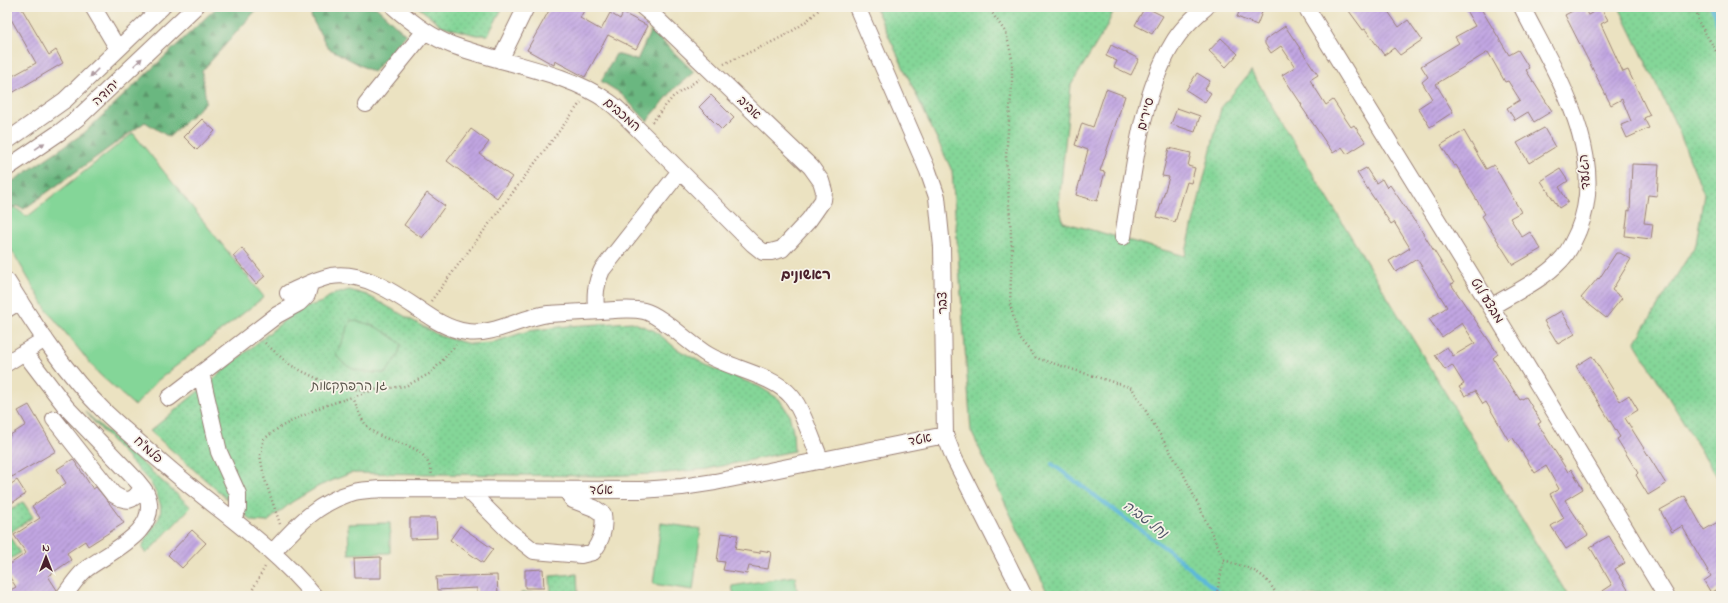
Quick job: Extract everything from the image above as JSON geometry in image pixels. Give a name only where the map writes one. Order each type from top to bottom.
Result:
[{"type":"street","points":[[93,7],[118,49]]},
{"type":"street","name":"יהודה","points":[[7,141],[65,100],[162,7]]},
{"type":"street","name":"יהודה","points":[[7,168],[79,117],[195,7]]},
{"type":"street","name":"המכבים","points":[[394,7],[425,31],[452,44],[563,79],[589,90],[609,102],[763,252],[771,252],[782,249],[809,220]]},
{"type":"street","points":[[500,60],[526,7]]},
{"type":"street","name":"אביב","points":[[643,7],[811,167],[821,181],[824,191],[823,200],[809,220]]},
{"type":"street","name":"צבר","points":[[858,7],[928,171],[937,197],[942,247],[945,435],[954,458],[1024,596]]},
{"type":"street","name":"סיירים","points":[[1123,237],[1144,116],[1157,74],[1173,42],[1193,18],[1206,7]]},
{"type":"street","name":"מבצע לוט","points":[[1306,7],[1491,307],[1666,596]]},
{"type":"street","name":"הגלעד","points":[[1491,307],[1541,277],[1559,262],[1573,243],[1581,224],[1586,205],[1588,180],[1581,134],[1566,97],[1522,7]]},
{"type":"street","points":[[366,104],[425,31]]},
{"type":"street","points":[[596,311],[595,296],[597,280],[602,270],[680,171]]},
{"type":"street","points":[[288,293],[332,276],[349,276],[367,280],[387,289],[437,322],[468,332],[485,332],[525,318],[547,314],[625,310],[645,311],[658,318],[710,356],[783,388],[792,397],[821,461]]},
{"type":"street","name":"פלמ\"ח","points":[[7,281],[13,305],[45,339],[104,411],[165,465],[273,552],[303,582],[314,596]]},
{"type":"street","points":[[169,398],[277,315],[299,303],[307,295],[310,284]]},
{"type":"street","points":[[7,362],[45,339]]},
{"type":"street","points":[[24,352],[66,407],[146,492],[149,510],[142,528],[135,536],[86,570],[74,582],[64,596]]},
{"type":"street","points":[[201,373],[219,452],[238,494],[238,509],[232,519]]},
{"type":"street","points":[[54,419],[113,494],[120,499],[132,500],[142,488]]},
{"type":"street","name":"אטד","points":[[273,552],[299,523],[316,509],[335,499],[355,492],[381,489],[641,490],[682,487],[715,482],[945,435]]},
{"type":"street","points":[[468,490],[509,531],[534,551],[581,555],[593,552],[602,536],[604,522],[603,514],[594,508],[573,500],[566,490]]},
{"type":"path","points":[[988,7],[1006,33],[1012,58],[1012,84],[1006,156],[1012,251],[1010,304],[1019,338],[1036,358],[1132,388],[1183,473],[1224,560],[1217,596]]},
{"type":"path","points":[[1696,7],[1698,20],[1721,59]]},
{"type":"path","points":[[423,312],[589,90]]},
{"type":"path","points":[[254,333],[290,365],[330,385],[351,389],[373,390],[406,386],[431,373],[468,332]]},
{"type":"path","points":[[284,539],[264,477],[260,455],[264,439],[280,428],[321,407],[373,390]]},
{"type":"path","points":[[353,397],[360,415],[368,428],[384,438],[402,444],[424,456],[430,464],[435,490]]},
{"type":"path","points":[[249,596],[273,552]]},
{"type":"path","points":[[1224,560],[1258,572],[1271,583],[1277,596]]},
{"type":"green space","points":[[217,7],[259,7],[202,71],[206,102],[169,137],[145,122],[24,209],[17,206],[7,208],[7,185],[84,133]]},
{"type":"green space","points":[[314,7],[376,7],[406,35],[373,72],[328,48],[311,17]]},
{"type":"green space","points":[[418,7],[503,7],[488,35],[476,35],[442,26]]},
{"type":"green space","points":[[875,7],[1096,7],[1113,12],[1106,28],[1071,85],[1059,204],[1063,222],[1185,256],[1221,108],[1251,71],[1568,596],[1049,596],[971,431],[952,171]]},
{"type":"green space","points":[[1619,7],[1721,7],[1721,483],[1635,343],[1696,244],[1704,194],[1677,127]]},
{"type":"green space","points":[[651,30],[694,72],[675,88],[647,121],[620,93],[601,81],[616,54],[637,60]]},
{"type":"green space","points":[[133,133],[264,297],[157,381],[135,406],[99,374],[46,309],[7,242],[7,210],[15,207],[27,217]]},
{"type":"green space","name":"גן הרפתקאות","points":[[349,290],[367,295],[440,336],[470,344],[491,343],[528,331],[568,326],[632,322],[655,331],[677,349],[706,365],[760,387],[779,399],[789,414],[793,431],[794,451],[707,469],[655,474],[598,476],[351,473],[319,486],[292,502],[267,522],[252,521],[150,431],[297,310],[322,302],[331,295]]},
{"type":"green space","points":[[351,320],[366,323],[378,328],[389,334],[401,344],[398,355],[386,373],[364,372],[352,368],[341,361],[336,355]]},
{"type":"green space","points":[[84,411],[191,507],[146,554],[142,548],[161,511],[157,494],[150,482]]},
{"type":"green space","points":[[23,502],[33,517],[8,534],[20,553],[7,561],[7,512]]},
{"type":"green space","points":[[390,523],[390,553],[349,554],[348,524]]},
{"type":"green space","points":[[661,523],[701,529],[693,590],[653,584]]},
{"type":"green space","points":[[577,574],[578,596],[521,596],[521,593],[551,593],[550,576]]},
{"type":"green space","points":[[795,576],[798,596],[734,596],[732,586]]},
{"type":"building","points":[[7,7],[21,7],[49,55],[56,50],[63,63],[7,96],[7,79],[36,63],[11,19],[7,21]]},
{"type":"building","points":[[551,7],[586,7],[580,18],[601,30],[610,13],[620,19],[623,13],[648,26],[636,49],[608,35],[585,77],[555,61],[554,65],[527,50]]},
{"type":"building","points":[[1145,7],[1163,16],[1152,34],[1135,25]]},
{"type":"building","points":[[1241,7],[1264,7],[1257,25],[1237,17]]},
{"type":"building","points":[[1356,7],[1385,7],[1399,27],[1408,20],[1422,40],[1400,55],[1394,48],[1384,55],[1365,29],[1363,30],[1349,11]]},
{"type":"building","points":[[1464,7],[1480,7],[1509,55],[1518,50],[1529,68],[1526,70],[1552,111],[1534,122],[1528,112],[1515,120],[1507,108],[1520,100],[1508,81],[1505,82],[1488,52],[1436,84],[1453,112],[1430,127],[1418,108],[1432,99],[1422,82],[1428,77],[1421,66],[1459,43],[1455,37],[1475,26]]},
{"type":"building","points":[[1580,7],[1583,7],[1588,15],[1601,8],[1608,20],[1601,24],[1623,72],[1628,70],[1650,115],[1644,118],[1649,128],[1627,138],[1621,125],[1631,121],[1622,99],[1611,105],[1565,15]]},
{"type":"building","points":[[1285,26],[1318,75],[1310,80],[1326,105],[1333,100],[1351,127],[1354,125],[1366,142],[1347,154],[1342,147],[1333,153],[1282,75],[1295,67],[1281,46],[1271,53],[1265,44],[1265,40]]},
{"type":"building","points":[[1221,38],[1238,54],[1226,67],[1209,51]]},
{"type":"building","points":[[1111,45],[1139,59],[1131,75],[1114,67],[1117,61],[1106,56]]},
{"type":"building","points":[[1197,73],[1210,81],[1205,89],[1211,93],[1205,102],[1186,90]]},
{"type":"building","points":[[1106,89],[1125,96],[1100,171],[1105,172],[1097,201],[1076,195],[1088,150],[1075,145],[1082,123],[1093,127]]},
{"type":"building","points":[[711,95],[734,118],[722,130],[699,107]]},
{"type":"building","points":[[1177,108],[1200,116],[1195,132],[1171,124]]},
{"type":"building","points":[[202,119],[215,131],[197,150],[184,137]]},
{"type":"building","points":[[1544,128],[1555,147],[1529,163],[1517,143]]},
{"type":"building","points":[[471,129],[489,142],[480,154],[512,177],[497,198],[447,161]]},
{"type":"building","points":[[1464,131],[1486,169],[1494,165],[1521,212],[1510,218],[1522,237],[1530,232],[1541,249],[1513,265],[1482,216],[1485,214],[1456,165],[1454,166],[1441,145]]},
{"type":"building","points":[[1169,148],[1191,153],[1188,166],[1195,168],[1191,183],[1187,182],[1175,222],[1157,217],[1169,177],[1162,176]]},
{"type":"building","points":[[1632,164],[1659,165],[1657,196],[1648,195],[1644,223],[1653,224],[1651,239],[1625,236],[1628,210],[1630,211]]},
{"type":"building","points":[[1366,168],[1376,183],[1382,179],[1387,188],[1390,185],[1416,222],[1454,283],[1451,284],[1498,354],[1493,358],[1520,400],[1526,397],[1541,422],[1538,424],[1568,472],[1571,469],[1583,489],[1565,500],[1588,535],[1566,549],[1551,526],[1564,518],[1550,494],[1559,489],[1546,466],[1535,473],[1513,438],[1509,441],[1486,402],[1483,404],[1475,391],[1465,396],[1459,387],[1464,384],[1452,365],[1445,370],[1435,355],[1447,347],[1453,356],[1475,343],[1462,323],[1442,337],[1429,319],[1447,307],[1417,259],[1396,272],[1389,261],[1410,248],[1394,222],[1391,224],[1357,173]]},
{"type":"building","points":[[1560,169],[1568,181],[1559,187],[1568,202],[1559,208],[1541,181]]},
{"type":"building","points":[[427,193],[445,206],[422,238],[404,225]]},
{"type":"building","points":[[242,248],[265,276],[256,284],[233,256]]},
{"type":"building","points":[[1616,253],[1620,253],[1631,259],[1612,290],[1622,298],[1606,318],[1581,298],[1598,278],[1599,279]]},
{"type":"building","points":[[1561,311],[1575,334],[1558,344],[1544,321]]},
{"type":"building","points":[[1592,356],[1620,401],[1629,395],[1638,410],[1625,418],[1666,484],[1648,495],[1636,475],[1638,473],[1617,439],[1620,437],[1576,366]]},
{"type":"building","points":[[29,405],[56,451],[12,477],[7,468],[7,437],[26,425],[18,411]]},
{"type":"building","points":[[73,459],[93,489],[96,487],[124,523],[88,546],[85,541],[67,553],[71,560],[48,576],[57,590],[55,596],[7,596],[7,592],[16,587],[7,573],[7,566],[26,553],[14,535],[40,518],[32,506],[66,483],[57,469]]},
{"type":"building","points":[[17,480],[26,494],[7,506],[7,487]]},
{"type":"building","points":[[1685,496],[1704,530],[1721,520],[1721,593],[1718,589],[1711,593],[1704,581],[1711,576],[1682,526],[1672,532],[1660,510]]},
{"type":"building","points":[[410,518],[436,518],[437,538],[410,539]]},
{"type":"building","points":[[460,526],[493,549],[483,563],[450,540]]},
{"type":"building","points":[[192,530],[206,543],[182,568],[168,555]]},
{"type":"building","points":[[721,533],[738,535],[735,549],[760,553],[760,550],[771,552],[768,569],[749,566],[747,574],[723,570],[725,562],[717,561]]},
{"type":"building","points":[[1609,536],[1625,563],[1615,569],[1632,596],[1595,596],[1612,585],[1590,547]]},
{"type":"building","points":[[381,557],[381,578],[355,578],[354,558]]},
{"type":"building","points":[[543,569],[544,588],[525,588],[525,570]]},
{"type":"building","points":[[497,575],[498,596],[477,596],[477,588],[437,590],[436,577]]},
{"type":"waterway","points":[[1712,7],[1721,37]]},
{"type":"waterway","name":"נחל טביה","points":[[1052,464],[1172,553],[1223,596]]},
{"type":"district","name":"ראשונים","points":[[806,275]]}]
